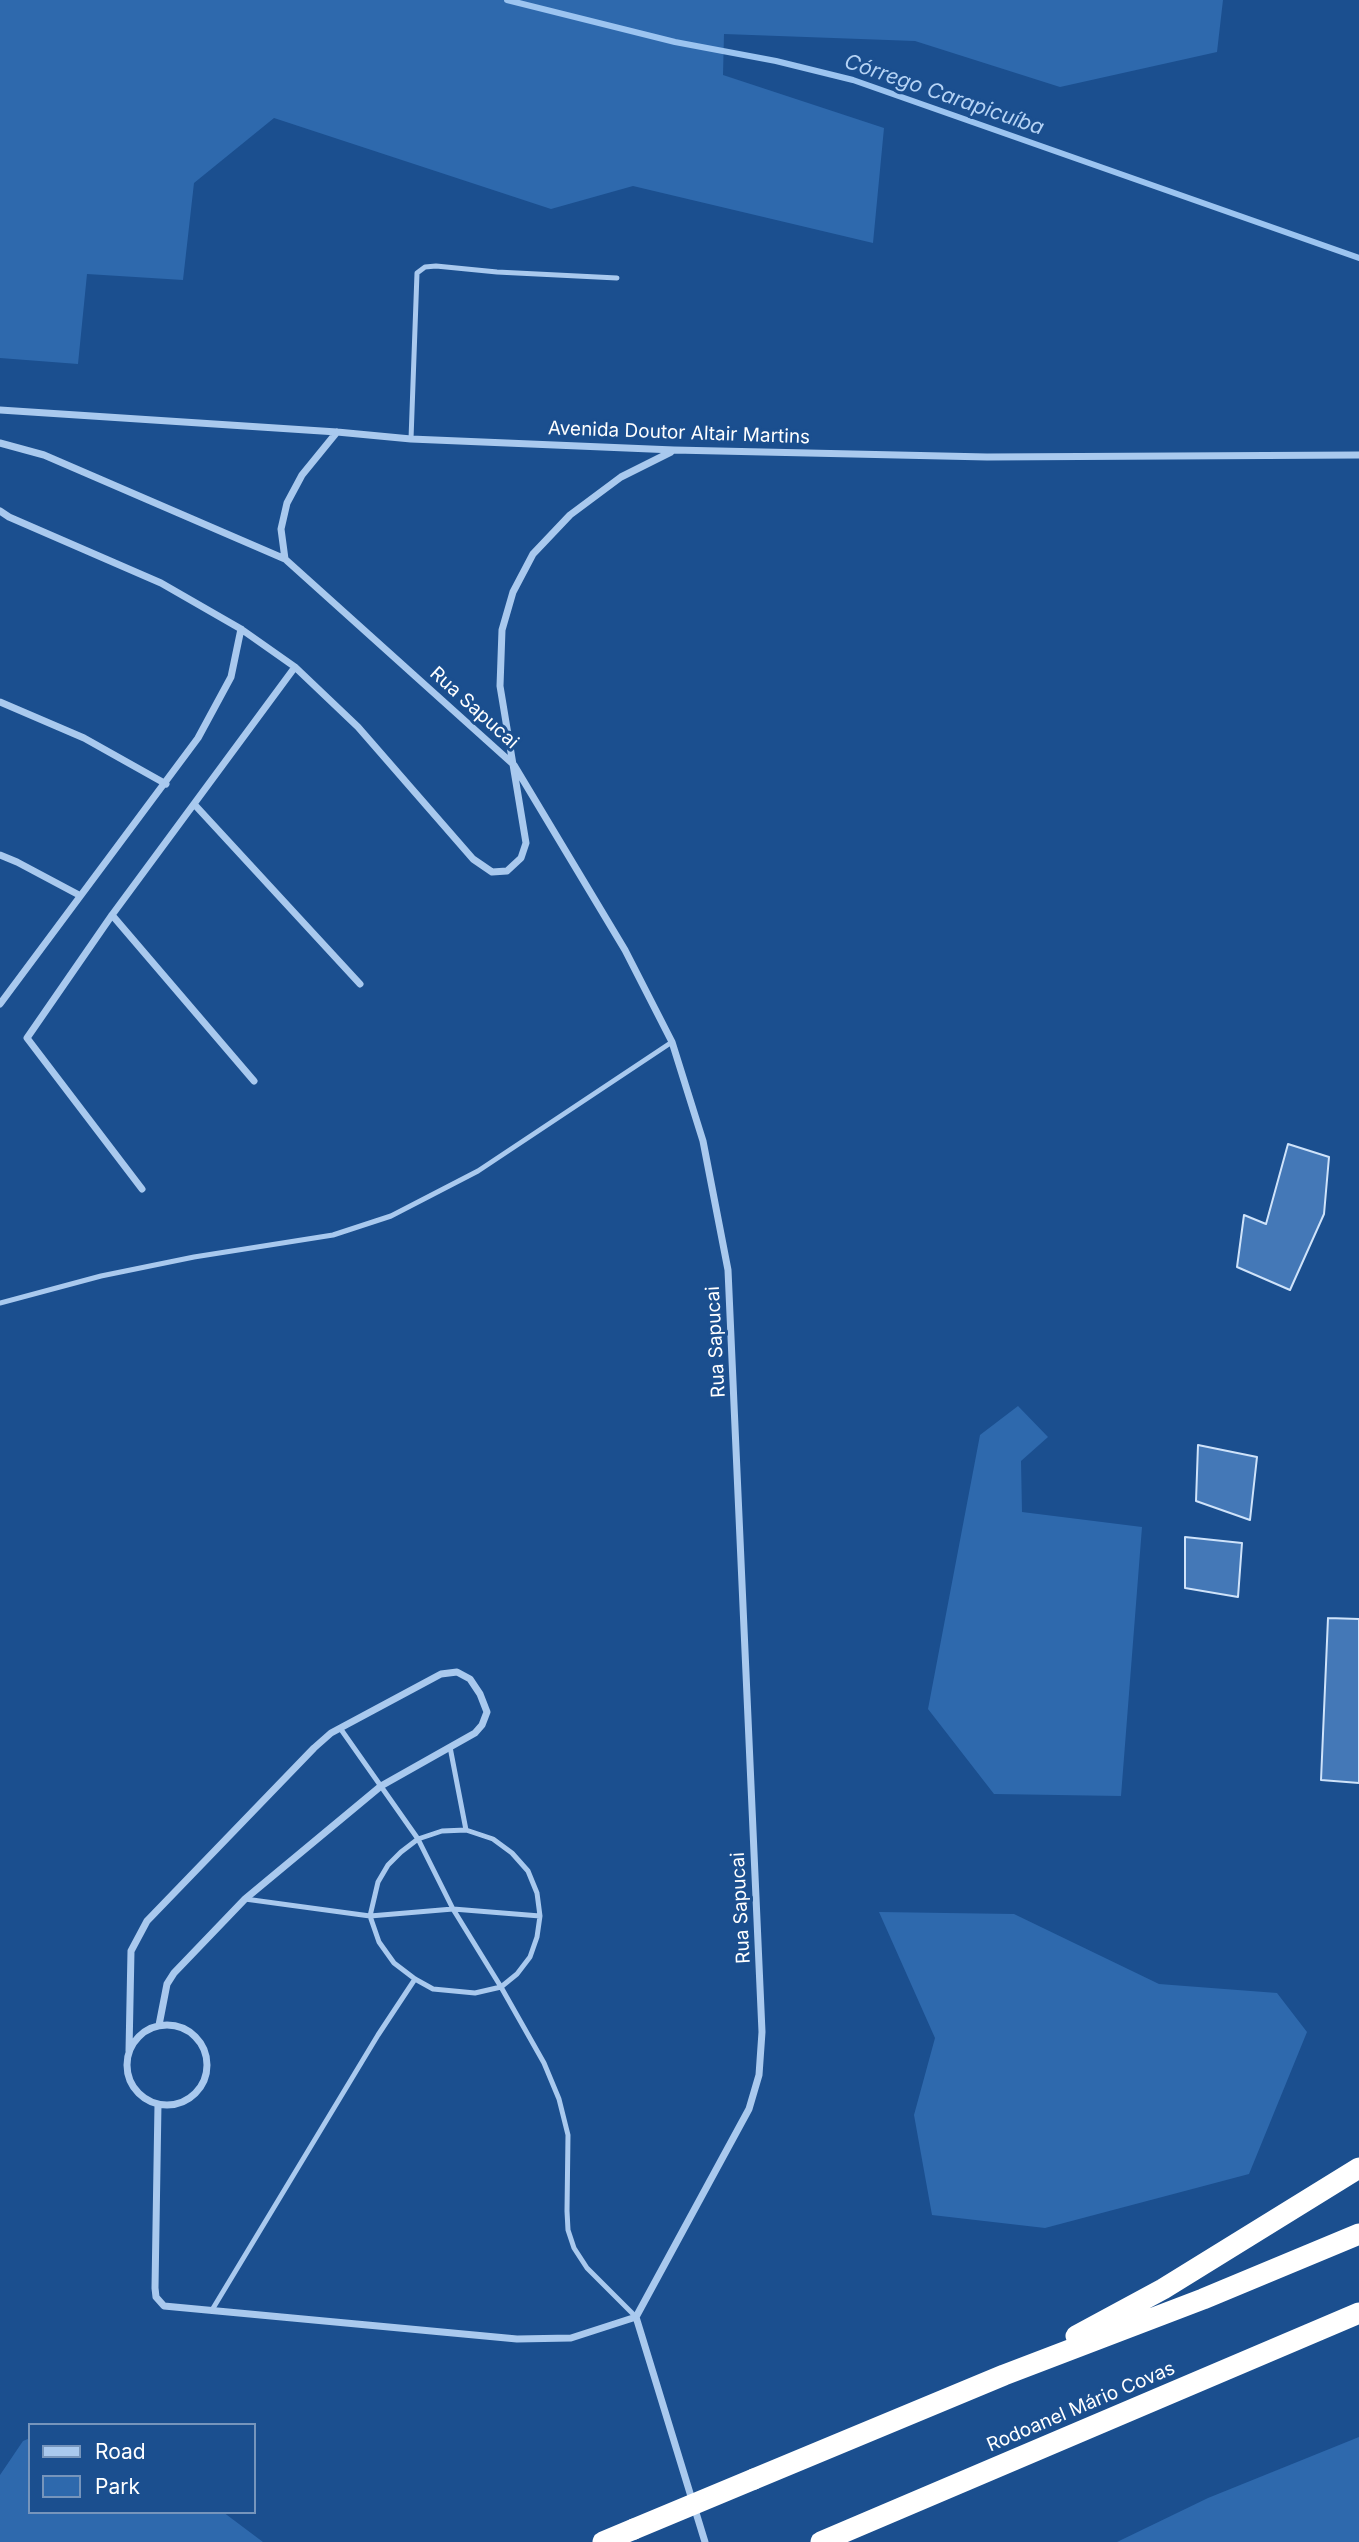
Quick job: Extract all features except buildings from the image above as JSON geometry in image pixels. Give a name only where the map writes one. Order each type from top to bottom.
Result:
[{"type":"highway","points":[[1004,2375],[1163,2289],[1359,2168]]},
{"type":"highway","points":[[603,2542],[1004,2375],[1203,2299],[1359,2234]]},
{"type":"highway","name":"Rodoanel Mário Covas","points":[[821,2542],[1359,2313]]},
{"type":"street","name":"Avenida Doutor Altair Martins","points":[[0,410],[411,439],[674,450],[987,457],[1359,455]]},
{"type":"street","points":[[285,559],[281,529],[287,503],[302,475],[337,432]]},
{"type":"street","name":"Rua Sapucai","points":[[0,443],[57,461],[285,559],[514,765],[625,950],[672,1042],[703,1141],[728,1270],[762,2032],[758,2075],[748,2109],[636,2317]]},
{"type":"street","points":[[0,511],[161,583],[241,629],[295,667],[358,727],[473,859],[492,872],[507,871],[521,858],[526,843],[500,686],[502,630],[513,592],[533,554],[570,515],[621,477],[674,450]]},
{"type":"street","points":[[0,1004],[198,738],[231,677],[241,629]]},
{"type":"street","points":[[142,1189],[27,1038],[112,915],[295,667]]},
{"type":"street","points":[[0,702],[84,738],[166,784]]},
{"type":"street","points":[[194,804],[360,984]]},
{"type":"street","points":[[0,855],[79,895]]},
{"type":"street","points":[[112,915],[254,1081]]},
{"type":"street","points":[[129,2051],[136,2039],[146,2030],[159,2025],[173,2025],[186,2030],[197,2038],[207,2061],[202,2085],[194,2095],[183,2102],[158,2104],[145,2099],[135,2090],[128,2078],[131,1951],[147,1921],[314,1748],[340,1728],[440,1674],[457,1672],[470,1679],[487,1712],[482,1725],[475,1733],[381,1786],[245,1899],[174,1973],[167,1984],[159,2025]]},
{"type":"street","points":[[158,2104],[156,2297],[164,2306],[517,2339],[572,2338],[636,2317],[705,2542]]},
{"type":"lane","points":[[411,439],[417,272],[436,266],[617,278]]},
{"type":"lane","points":[[0,1303],[101,1276],[194,1256],[333,1235],[391,1216],[478,1171],[672,1042]]},
{"type":"lane","points":[[340,1728],[418,1839],[453,1909],[544,2063],[559,2099],[568,2135],[566,2211],[574,2248],[587,2268],[636,2317]]},
{"type":"lane","points":[[450,1747],[467,1830]]},
{"type":"lane","points":[[467,1830],[493,1839],[512,1853],[527,1871],[537,1893],[540,1916],[530,1957],[517,1974],[501,1987],[475,1993],[452,1993],[433,1989],[394,1963],[379,1942],[370,1916],[378,1882],[388,1865],[418,1839],[442,1831],[467,1830]]},
{"type":"lane","points":[[245,1899],[370,1916],[453,1909],[540,1916]]},
{"type":"lane","points":[[211,2312],[378,2035],[415,1979]]},
{"type":"green space","points":[[0,0],[1223,0],[1217,52],[1060,87],[915,41],[724,34],[723,75],[884,128],[873,243],[633,186],[551,209],[274,118],[194,183],[183,280],[87,274],[78,364],[0,358]]},
{"type":"green space","points":[[1018,1406],[1048,1437],[1021,1461],[1022,1512],[1142,1527],[1121,1796],[994,1794],[928,1709],[980,1435]]},
{"type":"green space","points":[[879,1912],[1014,1914],[1159,1984],[1277,1993],[1307,2032],[1249,2174],[1045,2228],[932,2215],[914,2115],[935,2038]]},
{"type":"green space","points":[[1359,2437],[1359,2542],[1117,2542],[1208,2498]]},
{"type":"green space","points":[[28,2439],[28,2514],[226,2514],[263,2542],[0,2542],[0,2475],[23,2441]]},
{"type":"waterway","name":"Córrego Carapicuíba","points":[[507,0],[675,42],[776,61],[853,80],[1359,258]]}]
